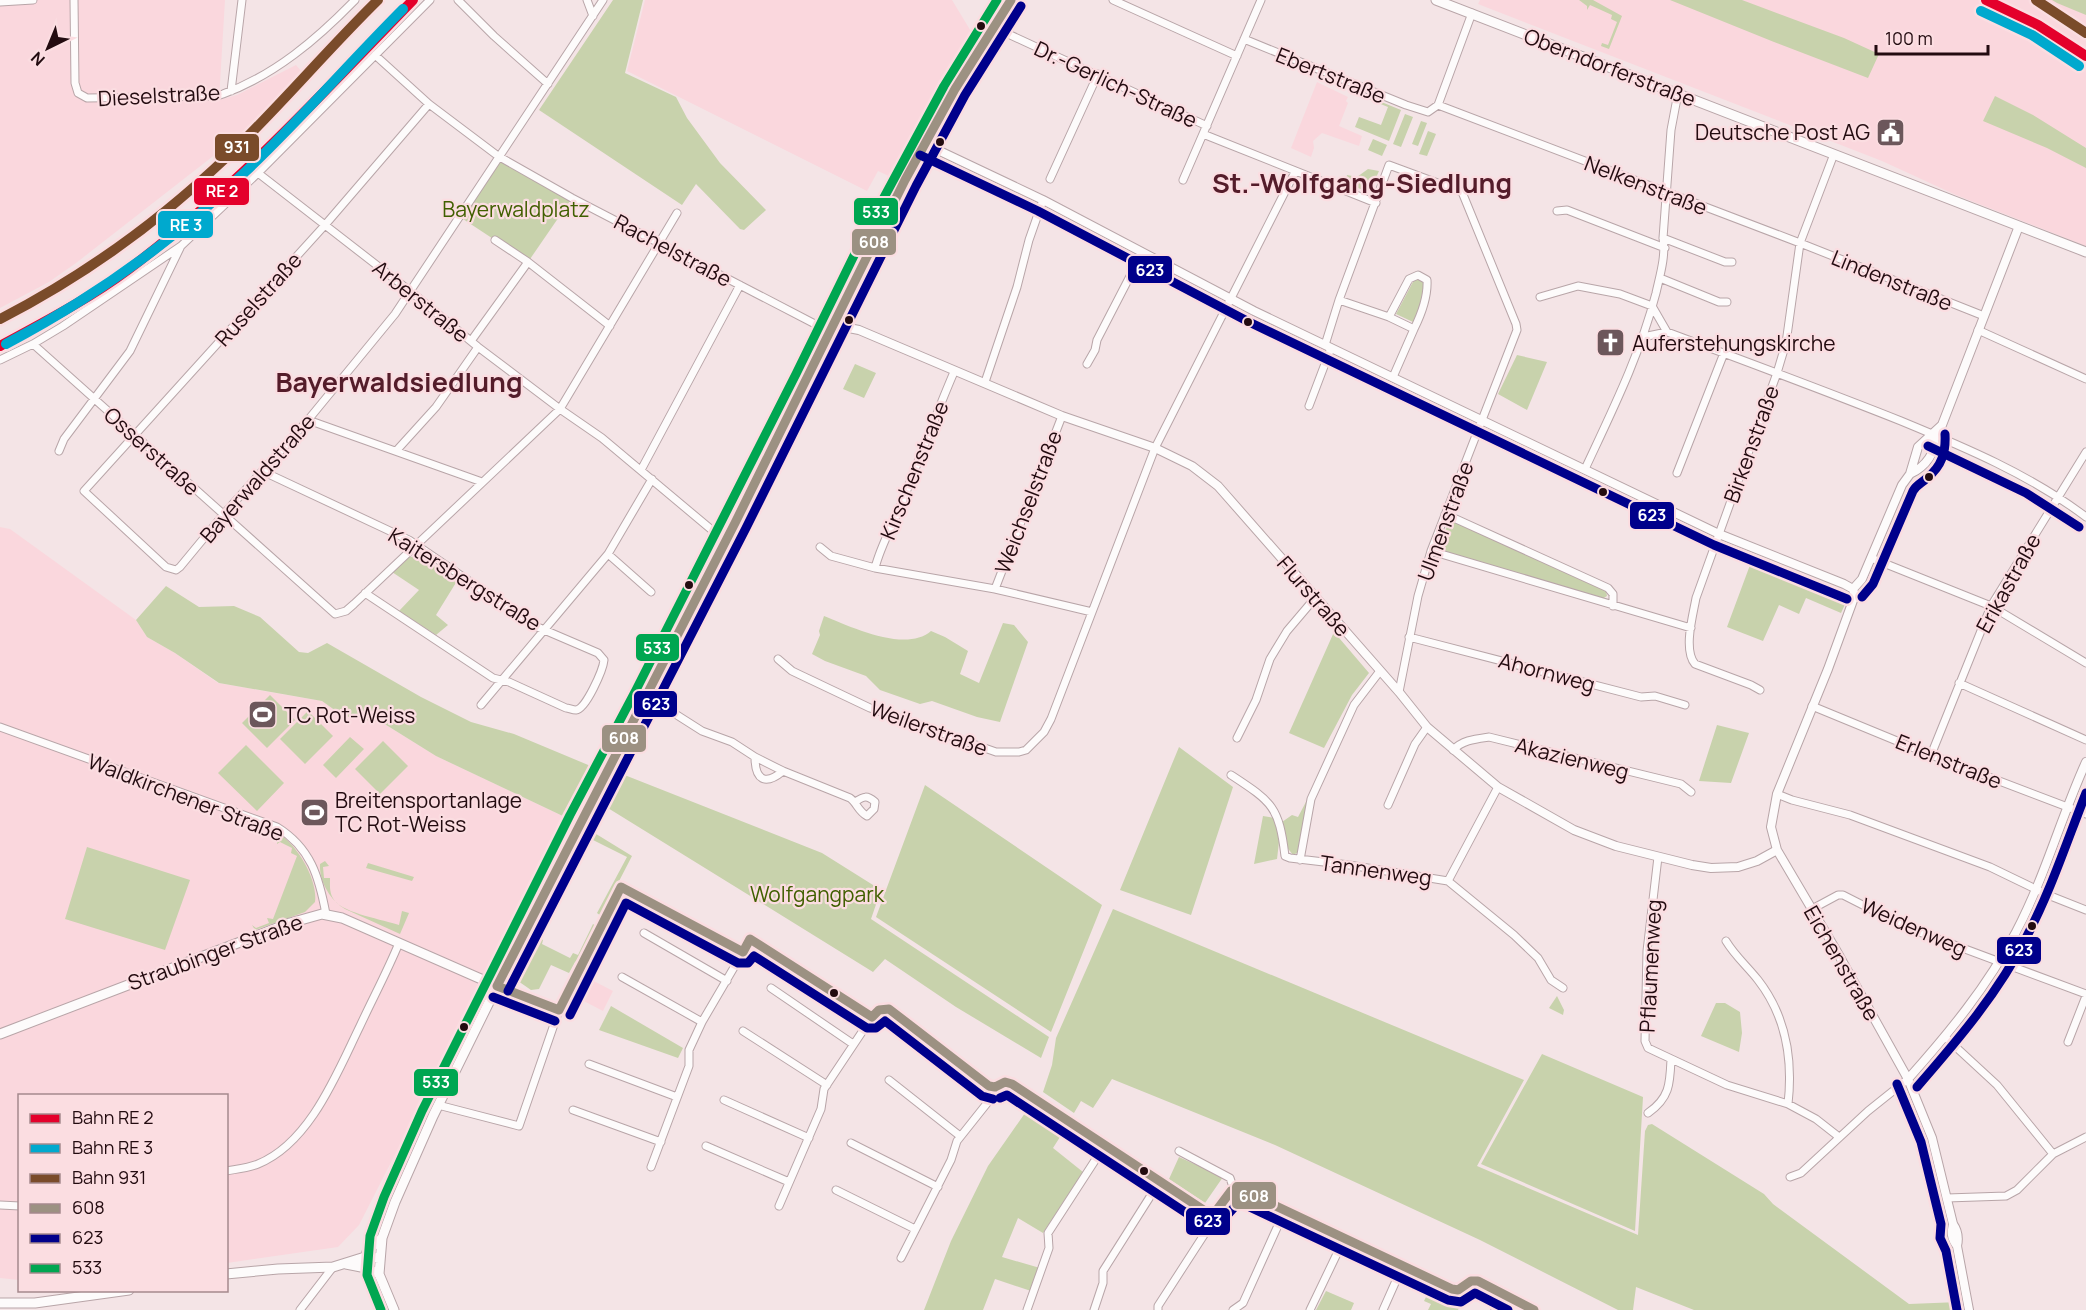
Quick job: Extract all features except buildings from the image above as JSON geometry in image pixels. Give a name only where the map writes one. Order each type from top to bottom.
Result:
[{"type":"main road","points":[[394,1310],[379,1274],[382,1238],[395,1202],[438,1105],[581,820],[647,696],[807,380],[864,258],[925,144],[1011,0]]},
{"type":"main road","name":"Oberndorferstraße","points":[[1436,0],[2086,252]]},
{"type":"main road","name":"Straubinger Straße","points":[[0,1034],[250,938],[301,920],[326,914],[342,918],[497,986]]},
{"type":"main road","points":[[365,1257],[368,1250],[382,1238]]},
{"type":"main road","points":[[228,1274],[333,1267],[365,1257],[379,1258]]},
{"type":"main road","points":[[343,1264],[366,1268],[379,1274]]},
{"type":"main road","points":[[0,1303],[35,1303],[115,1292]]},
{"type":"street","points":[[0,2],[33,0]]},
{"type":"street","name":"Dieselstraße","points":[[74,0],[75,83],[78,93],[87,98],[217,96],[231,91],[277,69],[329,27],[355,0]]},
{"type":"street","points":[[231,91],[242,0]]},
{"type":"street","points":[[0,360],[33,344],[139,276],[181,246],[258,173],[430,0]]},
{"type":"street","points":[[458,0],[548,84]]},
{"type":"street","points":[[587,0],[593,16]]},
{"type":"street","name":"Bayerwaldstraße","points":[[176,570],[308,420],[378,336],[411,291],[603,0]]},
{"type":"street","points":[[1113,0],[1237,56]]},
{"type":"street","points":[[1183,180],[1261,0]]},
{"type":"street","points":[[1438,105],[1472,13]]},
{"type":"street","name":"Dr.-Gerlich-Straße","points":[[993,27],[1207,126]]},
{"type":"street","name":"Ebertstraße","points":[[1244,39],[1418,110],[1428,112],[1438,105]]},
{"type":"street","name":"Rachelstraße","points":[[375,55],[429,104],[498,156],[660,244],[813,323],[821,326],[833,325]]},
{"type":"street","points":[[1050,179],[1098,74]]},
{"type":"street","points":[[1585,469],[1623,389],[1643,337],[1660,278],[1665,248],[1663,238],[1671,130],[1678,93]]},
{"type":"street","name":"Ruselstraße","points":[[176,570],[161,563],[84,491],[325,225],[429,104]]},
{"type":"street","name":"Nelkenstraße","points":[[1438,105],[1800,243]]},
{"type":"street","name":"Dr.-Gerlich-Straße","points":[[1203,134],[1376,203]]},
{"type":"street","points":[[925,144],[1043,200],[1230,300],[1719,534],[1852,589]]},
{"type":"street","name":"Birkenstraße","points":[[1760,690],[1695,664],[1689,654],[1691,628],[1696,598],[1777,373],[1786,343],[1800,243],[1834,154]]},
{"type":"street","name":"Ulmenstraße","points":[[1376,203],[1389,165],[1458,189],[1464,195],[1516,324],[1514,338],[1431,551],[1409,637],[1399,692]]},
{"type":"street","name":"Weilerstraße","points":[[778,659],[792,671],[870,708],[996,752],[1019,752],[1036,742],[1048,726],[1155,448],[1295,172]]},
{"type":"street","name":"Arberstraße","points":[[258,173],[411,291],[471,341],[602,438],[725,541]]},
{"type":"street","points":[[984,382],[1017,287],[1029,240],[1043,200]]},
{"type":"street","points":[[1309,406],[1328,346],[1339,300],[1376,203]]},
{"type":"street","points":[[1557,211],[1567,210],[1665,248]]},
{"type":"street","points":[[501,680],[494,678],[365,593],[560,409],[677,213]]},
{"type":"street","name":"Eichenstraße","points":[[1969,1310],[1957,1246],[1959,1239],[1953,1224],[1932,1138],[1908,1080],[1777,850],[1771,827],[1777,794],[1855,595],[1852,589],[1862,579],[1902,485],[1910,474],[1918,447],[1926,437],[1933,435],[1942,425],[2019,226]]},
{"type":"street","points":[[1663,238],[1725,262],[1732,262]]},
{"type":"street","points":[[495,240],[528,262],[610,326]]},
{"type":"street","name":"Lindenstraße","points":[[1800,243],[1984,316]]},
{"type":"street","points":[[60,451],[64,439],[130,351],[181,246]]},
{"type":"street","points":[[1087,364],[1142,253]]},
{"type":"street","points":[[471,341],[528,262]]},
{"type":"street","points":[[1389,317],[1409,279],[1418,275],[1427,280],[1422,308],[1393,377]]},
{"type":"street","points":[[1660,278],[1719,302],[1727,302]]},
{"type":"street","points":[[641,470],[740,285]]},
{"type":"street","points":[[1540,297],[1578,286],[1620,294],[1652,306],[1667,332]]},
{"type":"street","points":[[1339,300],[1389,317],[1414,329]]},
{"type":"street","name":"Flurstraße","points":[[833,325],[859,330],[954,372],[984,382],[1062,416],[1155,448],[1192,466],[1218,486],[1427,727],[1498,787],[1574,830],[1616,846],[1658,857],[1692,865],[1722,868],[1748,864],[1777,850]]},
{"type":"street","points":[[1978,330],[2086,379]]},
{"type":"street","points":[[1643,337],[1667,332],[1845,398],[1993,462],[2058,497],[2086,517]]},
{"type":"street","name":"Osserstraße","points":[[33,344],[335,614],[346,611],[365,593]]},
{"type":"street","points":[[397,450],[436,407],[478,346]]},
{"type":"street","points":[[1677,473],[1724,353]]},
{"type":"street","name":"Kirschenstraße","points":[[875,568],[925,439],[954,372]]},
{"type":"street","name":"Weichselstraße","points":[[995,589],[1062,416]]},
{"type":"street","points":[[308,420],[482,482]]},
{"type":"street","name":"Eichenstraße","points":[[1910,474],[1919,470],[1927,461],[1934,448],[1933,435]]},
{"type":"street","name":"Erikastraße","points":[[1931,755],[1990,606],[2086,452]]},
{"type":"street","name":"Kaitersbergstraße","points":[[262,471],[409,540],[535,626],[598,653],[604,660],[603,668],[583,707],[576,710],[566,708],[501,680]]},
{"type":"street","points":[[481,705],[608,554],[652,479]]},
{"type":"street","points":[[1445,514],[1608,588],[1613,594],[1613,606]]},
{"type":"street","points":[[820,547],[831,556],[875,568],[995,589],[1092,612]]},
{"type":"street","points":[[1431,551],[1691,628]]},
{"type":"street","points":[[608,554],[651,592]]},
{"type":"street","points":[[1871,558],[1990,606],[2086,663]]},
{"type":"street","points":[[1237,738],[1256,699],[1270,659],[1287,631],[1315,598]]},
{"type":"street","name":"Ahornweg","points":[[1409,637],[1641,697],[1655,696],[1685,705]]},
{"type":"street","points":[[1300,860],[1311,799],[1315,789],[1354,705],[1380,671]]},
{"type":"street","points":[[1959,683],[2086,740]]},
{"type":"street","points":[[647,696],[702,731],[732,742],[783,771],[835,791],[855,802]]},
{"type":"street","name":"Erlenstraße","points":[[1812,706],[1931,755],[2086,814]]},
{"type":"street","name":"Waldkirchener Straße","points":[[0,727],[277,827],[294,838],[314,865],[326,914]]},
{"type":"street","points":[[1388,805],[1415,744],[1427,727]]},
{"type":"street","name":"Akazienweg","points":[[1453,750],[1470,740],[1489,737],[1681,784],[1691,792]]},
{"type":"street","points":[[755,757],[758,774],[764,780],[769,781],[783,771]]},
{"type":"street","points":[[1790,1177],[1801,1173],[1896,1087],[1908,1080],[1975,1000],[2018,929],[2086,762]]},
{"type":"street","name":"Tannenweg","points":[[1231,775],[1254,790],[1271,806],[1279,820],[1284,856],[1448,881],[1522,942],[1538,958],[1551,980],[1563,988]]},
{"type":"street","points":[[1448,881],[1498,787]]},
{"type":"street","points":[[1777,794],[1881,826],[1990,867],[2086,910]]},
{"type":"street","name":"Pflaumenweg","points":[[1658,857],[1647,951],[1645,1041],[1651,1050],[1727,1085],[1788,1104],[1816,1119],[1839,1137]]},
{"type":"street","points":[[438,1105],[519,1126],[560,1010],[621,887],[744,952]]},
{"type":"street","name":"Weidenweg","points":[[1812,909],[1843,894],[1906,927],[2086,995]]},
{"type":"street","points":[[644,933],[727,981]]},
{"type":"street","points":[[651,1167],[688,1066],[689,1050],[702,1022],[750,939],[872,1017]]},
{"type":"street","points":[[1726,941],[1734,955],[1760,982],[1782,1023],[1789,1058],[1788,1104]]},
{"type":"street","points":[[228,1171],[258,1164],[269,1158],[295,1138],[306,1125],[340,1069],[382,985],[399,943]]},
{"type":"street","points":[[622,977],[702,1022]]},
{"type":"street","points":[[497,986],[560,1010]]},
{"type":"street","points":[[771,988],[853,1044]]},
{"type":"street","points":[[2068,1042],[2086,995]]},
{"type":"street","points":[[779,1206],[821,1109],[826,1085],[872,1017],[880,1009],[889,1009],[989,1086],[995,1087],[1005,1082],[1012,1084],[1200,1208],[1213,1212]]},
{"type":"street","points":[[743,1031],[826,1085]]},
{"type":"street","points":[[1945,1037],[1997,1085],[2054,1154]]},
{"type":"street","name":"Pflaumenweg","points":[[1648,1113],[1660,1105],[1670,1085],[1671,1059]]},
{"type":"street","points":[[589,1064],[677,1097]]},
{"type":"street","points":[[889,1080],[960,1136]]},
{"type":"street","points":[[901,1258],[951,1160],[957,1141],[992,1097],[995,1087]]},
{"type":"street","points":[[724,1100],[808,1138]]},
{"type":"street","points":[[573,1110],[661,1142]]},
{"type":"street","points":[[1947,1198],[2006,1196],[2017,1190],[2054,1154],[2086,1137]]},
{"type":"street","points":[[851,1143],[938,1186]]},
{"type":"street","points":[[1027,1310],[1049,1248],[1048,1233],[1105,1145]]},
{"type":"street","points":[[706,1146],[789,1182]]},
{"type":"street","points":[[1179,1151],[1230,1178],[1234,1190]]},
{"type":"street","points":[[1094,1310],[1103,1283],[1103,1271],[1160,1181]]},
{"type":"street","points":[[1158,1310],[1159,1303],[1210,1224],[1213,1212],[1234,1190],[1240,1189],[1453,1290],[1458,1290],[1468,1282],[1475,1280],[1534,1310]]},
{"type":"street","points":[[836,1190],[915,1229]]},
{"type":"street","points":[[0,1204],[18,1206]]},
{"type":"street","points":[[1233,1310],[1243,1303],[1285,1210]]},
{"type":"street","points":[[1311,1310],[1345,1237]]},
{"type":"street","points":[[1383,1310],[1402,1265]]},
{"type":"street","points":[[300,1310],[333,1267]]},
{"type":"street","points":[[1495,1310],[1504,1294]]},
{"type":"shaded area","points":[[0,0],[225,0],[219,100],[237,95],[296,65],[302,72],[235,139],[76,263],[49,282],[0,308]]},
{"type":"shaded area","points":[[645,0],[952,0],[972,33],[895,179],[878,171],[867,191],[627,71]]},
{"type":"shaded area","points":[[1480,0],[2086,0],[2086,246],[1956,195],[1882,161],[1478,4]]},
{"type":"shaded area","points":[[1317,82],[1348,97],[1339,126],[1362,136],[1359,146],[1322,133],[1313,141],[1314,148],[1311,157],[1291,148]]},
{"type":"shaded area","points":[[0,527],[10,529],[136,620],[147,637],[218,683],[322,701],[343,716],[383,723],[436,756],[567,818],[359,1225],[338,1247],[228,1263],[228,1094],[18,1094],[18,1280],[0,1278]]},
{"type":"shaded area","points":[[586,977],[613,991],[603,1011],[576,997]]},
{"type":"green space","points":[[613,0],[643,0],[625,73],[676,97],[687,118],[720,163],[766,210],[744,230],[740,229],[696,184],[682,205],[539,110]]},
{"type":"green space","points":[[1579,0],[1593,0],[1622,16],[1609,49],[1601,46],[1602,43],[1608,45],[1617,22],[1611,19],[1612,15],[1590,5],[1587,10],[1587,6]]},
{"type":"green space","points":[[1670,0],[1742,0],[1844,38],[1879,54],[1868,78]]},
{"type":"green space","points":[[2052,0],[2086,0],[2086,15],[2057,3]]},
{"type":"green space","points":[[1357,92],[1401,110],[1389,141],[1355,127],[1359,117],[1381,125],[1388,107],[1356,94]]},
{"type":"green space","points":[[1995,96],[2033,115],[2086,148],[2086,168],[2047,148],[1983,121]]},
{"type":"green space","points":[[1405,114],[1413,117],[1401,147],[1393,144]]},
{"type":"green space","points":[[1421,121],[1427,123],[1418,146],[1412,144]]},
{"type":"green space","points":[[1428,131],[1436,134],[1427,156],[1419,154]]},
{"type":"green space","points":[[1373,139],[1387,145],[1382,156],[1368,150]]},
{"type":"green space","name":"Bayerwaldplatz","points":[[498,156],[572,198],[528,262],[460,217]]},
{"type":"green space","points":[[1368,169],[1379,171],[1370,191],[1345,183],[1347,175],[1357,177]]},
{"type":"green space","points":[[1415,278],[1421,279],[1424,283],[1417,321],[1413,322],[1396,314]]},
{"type":"green space","points":[[1517,355],[1547,362],[1527,410],[1498,394]]},
{"type":"green space","points":[[855,364],[876,373],[864,398],[843,389]]},
{"type":"green space","points":[[1452,520],[1606,591],[1607,596],[1602,599],[1442,551],[1440,547],[1448,523]]},
{"type":"green space","points":[[418,556],[457,581],[436,615],[448,625],[436,635],[399,611],[419,590],[392,572],[409,557]]},
{"type":"green space","points":[[1753,557],[1845,594],[1847,600],[1841,613],[1806,598],[1799,614],[1779,605],[1763,641],[1727,627]]},
{"type":"green space","points":[[166,586],[199,607],[234,606],[260,617],[299,652],[308,653],[327,643],[421,697],[471,722],[514,734],[593,767],[567,818],[436,756],[383,723],[343,716],[322,701],[219,683],[147,637],[136,620]]},
{"type":"green space","points":[[824,616],[878,636],[893,639],[920,637],[931,631],[945,637],[968,651],[960,674],[979,683],[1003,623],[1014,625],[1028,642],[1000,722],[977,717],[932,701],[920,704],[880,690],[866,676],[812,654],[820,635],[819,631]]},
{"type":"green space","points":[[1334,632],[1369,673],[1352,695],[1324,748],[1289,733]]},
{"type":"green space","points":[[270,695],[295,720],[267,748],[242,723]]},
{"type":"green space","points":[[308,711],[333,736],[305,764],[280,739]]},
{"type":"green space","points":[[1717,725],[1749,733],[1731,783],[1699,781]]},
{"type":"green space","name":"TC Rot-Weiss","points":[[350,737],[364,749],[336,778],[323,765]]},
{"type":"green space","points":[[383,741],[408,766],[380,794],[355,769]]},
{"type":"green space","points":[[246,745],[284,783],[257,811],[218,773]]},
{"type":"green space","points":[[1179,747],[1233,787],[1191,915],[1120,890]]},
{"type":"green space","name":"Wolfgangpark","points":[[622,774],[822,853],[881,890],[871,919],[1049,1037],[1041,1058],[956,1007],[885,959],[873,972],[603,805]]},
{"type":"green space","points":[[925,785],[1102,905],[1051,1032],[876,917]]},
{"type":"green space","points":[[1307,800],[1300,846],[1297,853],[1293,855],[1286,846],[1282,822],[1292,815],[1298,817]]},
{"type":"green space","points":[[1263,816],[1275,818],[1279,842],[1277,859],[1254,864]]},
{"type":"green space","points":[[588,829],[632,856],[601,916],[597,913],[627,857],[589,838],[538,937],[543,940],[542,944],[570,958],[573,953],[578,955],[593,924],[596,926],[569,973],[551,965],[539,989],[531,990],[518,981],[517,970]]},
{"type":"green space","points":[[282,836],[295,848],[306,866],[314,885],[315,902],[305,912],[255,930],[252,925],[256,928],[269,923],[267,918],[273,919],[297,856],[291,853],[292,848],[280,842],[277,844],[277,840]]},
{"type":"green space","points":[[87,847],[190,880],[165,950],[65,919]]},
{"type":"green space","points":[[325,861],[329,866],[323,867],[324,878],[330,878],[331,893],[335,901],[326,890],[321,877],[320,864]]},
{"type":"green space","points":[[368,863],[414,877],[412,881],[366,868]]},
{"type":"green space","points":[[340,905],[355,913],[399,925],[402,911],[409,913],[400,934],[345,909]]},
{"type":"green space","points":[[1113,909],[1524,1080],[1477,1166],[1638,1235],[1645,1131],[1648,1125],[1652,1124],[1764,1194],[1773,1204],[1909,1304],[1959,1302],[1960,1310],[1694,1310],[1636,1287],[1633,1310],[1618,1310],[1480,1240],[1275,1145],[1112,1079],[1093,1108],[1081,1101],[1074,1113],[1043,1092],[1052,1065],[1056,1038]]},
{"type":"green space","points":[[1557,996],[1564,1010],[1563,1015],[1549,1008]]},
{"type":"green space","points":[[1716,1003],[1725,1003],[1740,1012],[1742,1033],[1739,1052],[1701,1036]]},
{"type":"green space","points":[[611,1006],[683,1048],[678,1058],[599,1030]]},
{"type":"green space","points":[[1542,1054],[1643,1097],[1635,1231],[1481,1164]]},
{"type":"green space","points":[[1032,1103],[1067,1126],[1053,1148],[1083,1172],[1043,1233],[1018,1218],[1002,1257],[1040,1268],[1031,1291],[995,1279],[983,1310],[924,1310],[951,1241],[988,1166]]},
{"type":"green space","points":[[1179,1157],[1223,1177],[1205,1203],[1169,1179]]},
{"type":"green space","points":[[1432,1285],[1463,1301],[1458,1310],[1428,1310],[1431,1304],[1424,1301]]},
{"type":"green space","points":[[1326,1291],[1354,1303],[1351,1310],[1316,1310]]},
{"type":"railway","points":[[0,320],[52,291],[100,259]]},
{"type":"transit line","points":[[0,346],[98,290],[168,239],[241,174],[311,106],[413,0]]},
{"type":"transit line","name":"533","points":[[381,1310],[367,1275],[370,1236],[384,1197],[422,1111],[570,815],[796,374],[867,229],[944,86],[997,0]]},
{"type":"transit line","name":"608","points":[[497,986],[735,523],[905,180],[955,89],[1011,0]]},
{"type":"transit line","points":[[1986,0],[2038,25],[2086,56]]},
{"type":"transit line","name":"623","points":[[508,991],[746,528],[916,186],[965,95],[1021,6]]},
{"type":"transit line","points":[[6,344],[101,288],[190,222],[265,152],[403,9]]},
{"type":"transit line","points":[[1981,11],[2032,35],[2079,66]]},
{"type":"transit line","name":"623","points":[[920,155],[1038,211],[1249,322],[1714,545],[1847,599]]},
{"type":"transit line","name":"623","points":[[1862,597],[1873,584],[1913,491],[1940,464],[1944,453],[1945,434]]},
{"type":"transit line","name":"623","points":[[1928,446],[2026,493],[2079,527]]},
{"type":"transit line","name":"623","points":[[1917,1087],[1977,1015],[2016,957],[2044,901],[2086,793]]},
{"type":"transit line","name":"608","points":[[559,1010],[621,887],[743,952],[750,939],[872,1017],[879,1010],[889,1009],[989,1086],[995,1087]]},
{"type":"transit line","name":"623","points":[[570,1015],[626,903],[738,963],[748,963],[754,956],[867,1028],[876,1028],[885,1021],[982,1096],[993,1099]]},
{"type":"transit line","name":"608","points":[[497,986],[559,1010]]},
{"type":"transit line","name":"623","points":[[493,997],[555,1021]]},
{"type":"transit line","name":"608","points":[[995,1087],[1005,1082],[1012,1084],[1205,1211],[1216,1211],[1231,1191],[1240,1189],[1452,1289],[1458,1290],[1471,1281],[1478,1281],[1534,1310]]},
{"type":"transit line","name":"623","points":[[1897,1084],[1921,1142],[1941,1224],[1940,1238],[1946,1251],[1957,1310]]},
{"type":"transit line","name":"623","points":[[1000,1098],[1007,1095],[1200,1222],[1222,1221],[1239,1202],[1448,1300],[1461,1302],[1475,1293],[1508,1310]]},
{"type":"rail line","name":"931","points":[[0,319],[91,265],[176,202],[229,155],[378,0]]},
{"type":"rail line","name":"931","points":[[2036,0],[2086,33]]},
{"type":"place","name":"Deutsche Post AG","points":[[1891,132]]},
{"type":"place","name":"Auferstehungskirche","points":[[1611,343]]},
{"type":"place","name":"TC Rot-Weiss","points":[[263,715]]},
{"type":"place","name":"Breitensportanlage TC Rot-Weiss","points":[[314,812]]},
{"type":"district","name":"St.-Wolfgang-Siedlung","points":[[1362,182]]},
{"type":"district","name":"Bayerwaldsiedlung","points":[[399,381]]}]
